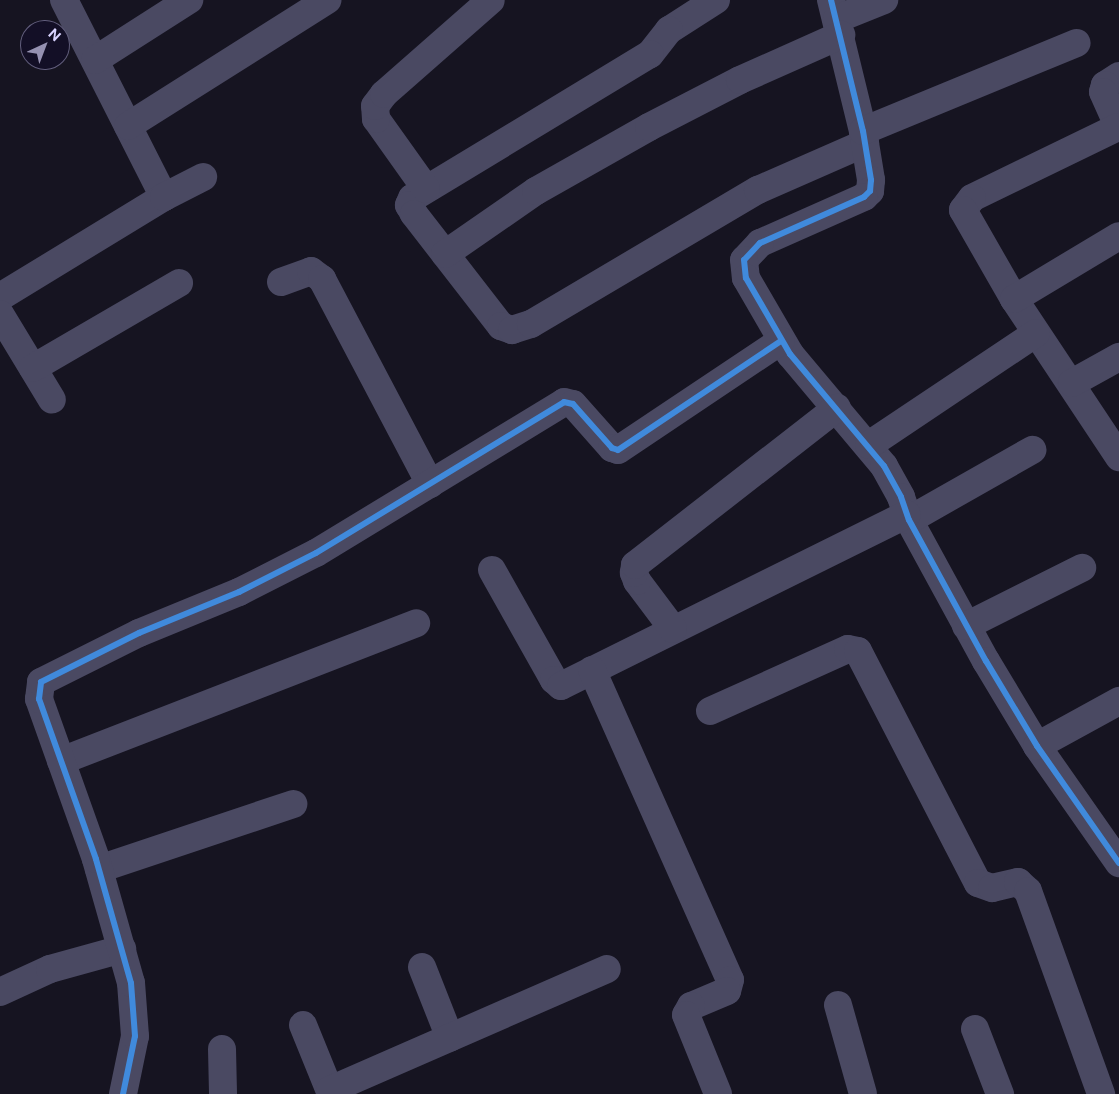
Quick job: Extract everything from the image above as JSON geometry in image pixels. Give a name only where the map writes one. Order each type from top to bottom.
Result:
[{"type":"street","points":[[64,0],[164,197]]},
{"type":"street","points":[[95,60],[189,0]]},
{"type":"street","points":[[128,126],[327,0]]},
{"type":"street","points":[[426,189],[376,119],[376,106],[384,94],[491,0]]},
{"type":"street","points":[[716,0],[669,30],[650,54],[412,198],[410,209],[501,326],[518,329],[758,190],[864,137],[1077,43]]},
{"type":"street","points":[[445,254],[536,191],[649,126],[740,80],[836,18],[884,0]]},
{"type":"street","points":[[836,18],[864,137],[872,180],[868,194],[760,242],[744,260],[746,278],[781,341],[869,445],[893,480],[908,517],[966,626],[1038,746],[1119,863]]},
{"type":"street","points":[[1119,76],[1105,85],[1103,92],[1119,128],[972,198],[964,206],[965,215],[1014,299],[1072,383],[1119,457]]},
{"type":"street","points":[[0,296],[164,197],[203,177]]},
{"type":"street","points":[[1014,299],[1119,236]]},
{"type":"street","points":[[280,282],[311,271],[322,279],[430,484]]},
{"type":"street","points":[[32,368],[179,283]]},
{"type":"street","points":[[0,314],[52,400]]},
{"type":"street","points":[[869,445],[1036,333]]},
{"type":"street","points":[[123,1094],[135,1036],[135,1016],[131,983],[99,869],[37,692],[46,678],[139,633],[239,592],[296,564],[566,402],[576,407],[612,448],[618,450],[781,341]]},
{"type":"street","points":[[1072,383],[1119,357]]},
{"type":"street","points":[[673,629],[637,581],[634,573],[635,565],[837,408]]},
{"type":"street","points":[[492,570],[557,684],[564,685],[673,629],[908,517],[1032,450]]},
{"type":"street","points":[[966,626],[1082,568]]},
{"type":"street","points":[[61,762],[416,623]]},
{"type":"street","points":[[710,712],[848,649],[858,652],[978,882],[992,888],[1018,882],[1028,891],[1102,1094]]},
{"type":"street","points":[[592,670],[730,980],[727,991],[691,1006],[686,1013],[718,1094]]},
{"type":"street","points":[[1038,746],[1119,701]]},
{"type":"street","points":[[99,869],[293,804]]},
{"type":"street","points":[[0,992],[50,969],[122,949]]},
{"type":"street","points":[[422,967],[450,1038]]},
{"type":"street","points":[[303,1025],[330,1092],[607,969]]},
{"type":"street","points":[[838,1005],[863,1094]]},
{"type":"street","points":[[975,1029],[1000,1094]]},
{"type":"street","points":[[222,1049],[223,1094]]},
{"type":"cycle path","points":[[831,0],[863,131],[871,180],[870,191],[864,197],[760,243],[744,260],[746,278],[790,354],[884,466],[901,497],[909,520],[986,661],[1037,746],[1119,863]]},
{"type":"cycle path","points":[[123,1094],[135,1036],[131,983],[96,859],[39,699],[41,682],[139,633],[239,592],[316,553],[564,402],[573,404],[612,448],[618,450],[781,341]]}]
